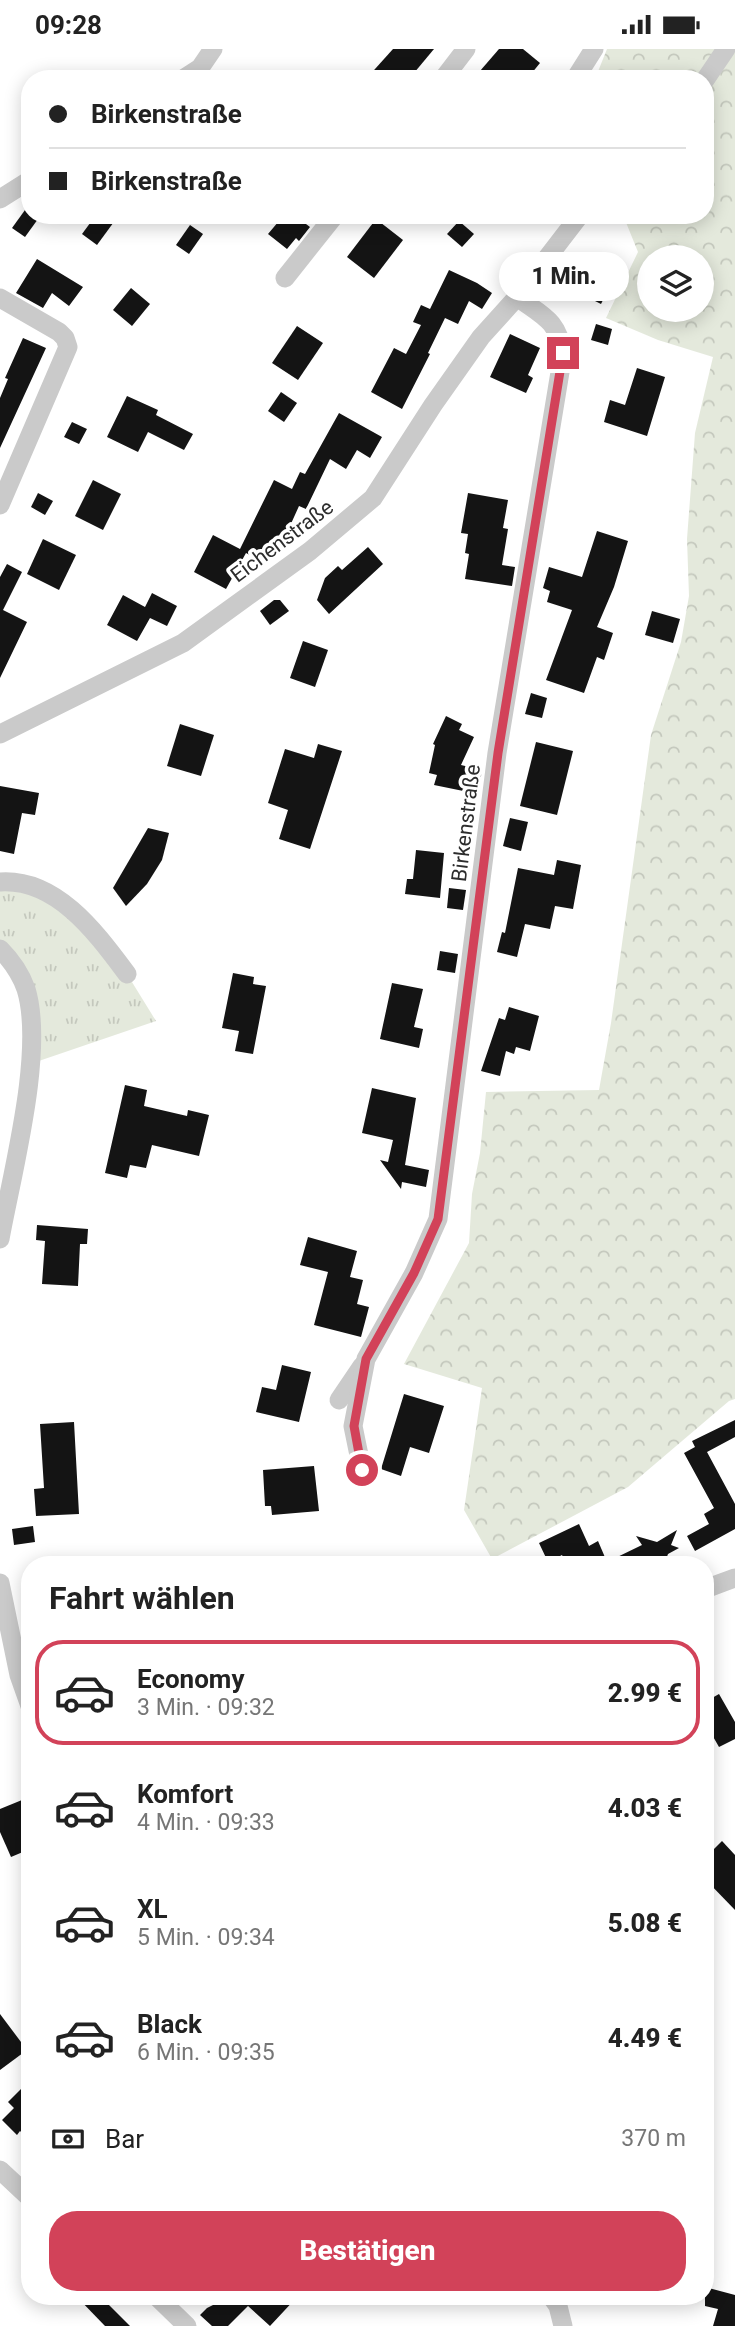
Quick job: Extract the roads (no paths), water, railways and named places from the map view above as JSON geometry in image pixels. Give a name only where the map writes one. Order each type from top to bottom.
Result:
[{"type":"street","points":[[197,70],[212,49]]},
{"type":"street","points":[[450,70],[466,49]]},
{"type":"street","points":[[581,70],[594,49]]},
{"type":"street","points":[[712,70],[726,49]]},
{"type":"street","points":[[0,199],[21,186]]},
{"type":"street","points":[[285,278],[328,224]]},
{"type":"street","name":"Eichenstraße","points":[[0,734],[183,643],[310,551],[373,498],[481,337],[517,297],[573,224]]},
{"type":"street","name":"Birkenstraße","points":[[339,1400],[366,1359],[414,1273],[438,1219],[498,753],[563,353],[560,334],[549,319],[517,297]]},
{"type":"street","points":[[0,298],[60,332],[68,347],[0,505]]},
{"type":"street","points":[[0,882],[11,881],[46,892],[70,909],[98,935],[127,974]]},
{"type":"street","points":[[0,949],[10,960],[25,986],[31,1008],[31,1058],[0,1238]]},
{"type":"street","name":"Birkenstraße","points":[[362,1470],[354,1426],[366,1359]]},
{"type":"street","points":[[714,1586],[735,1578]]},
{"type":"street","points":[[0,1583],[21,1681]]},
{"type":"street","points":[[0,2170],[21,2190]]},
{"type":"street","points":[[165,2305],[187,2326]]},
{"type":"street","points":[[557,2305],[563,2326]]}]
